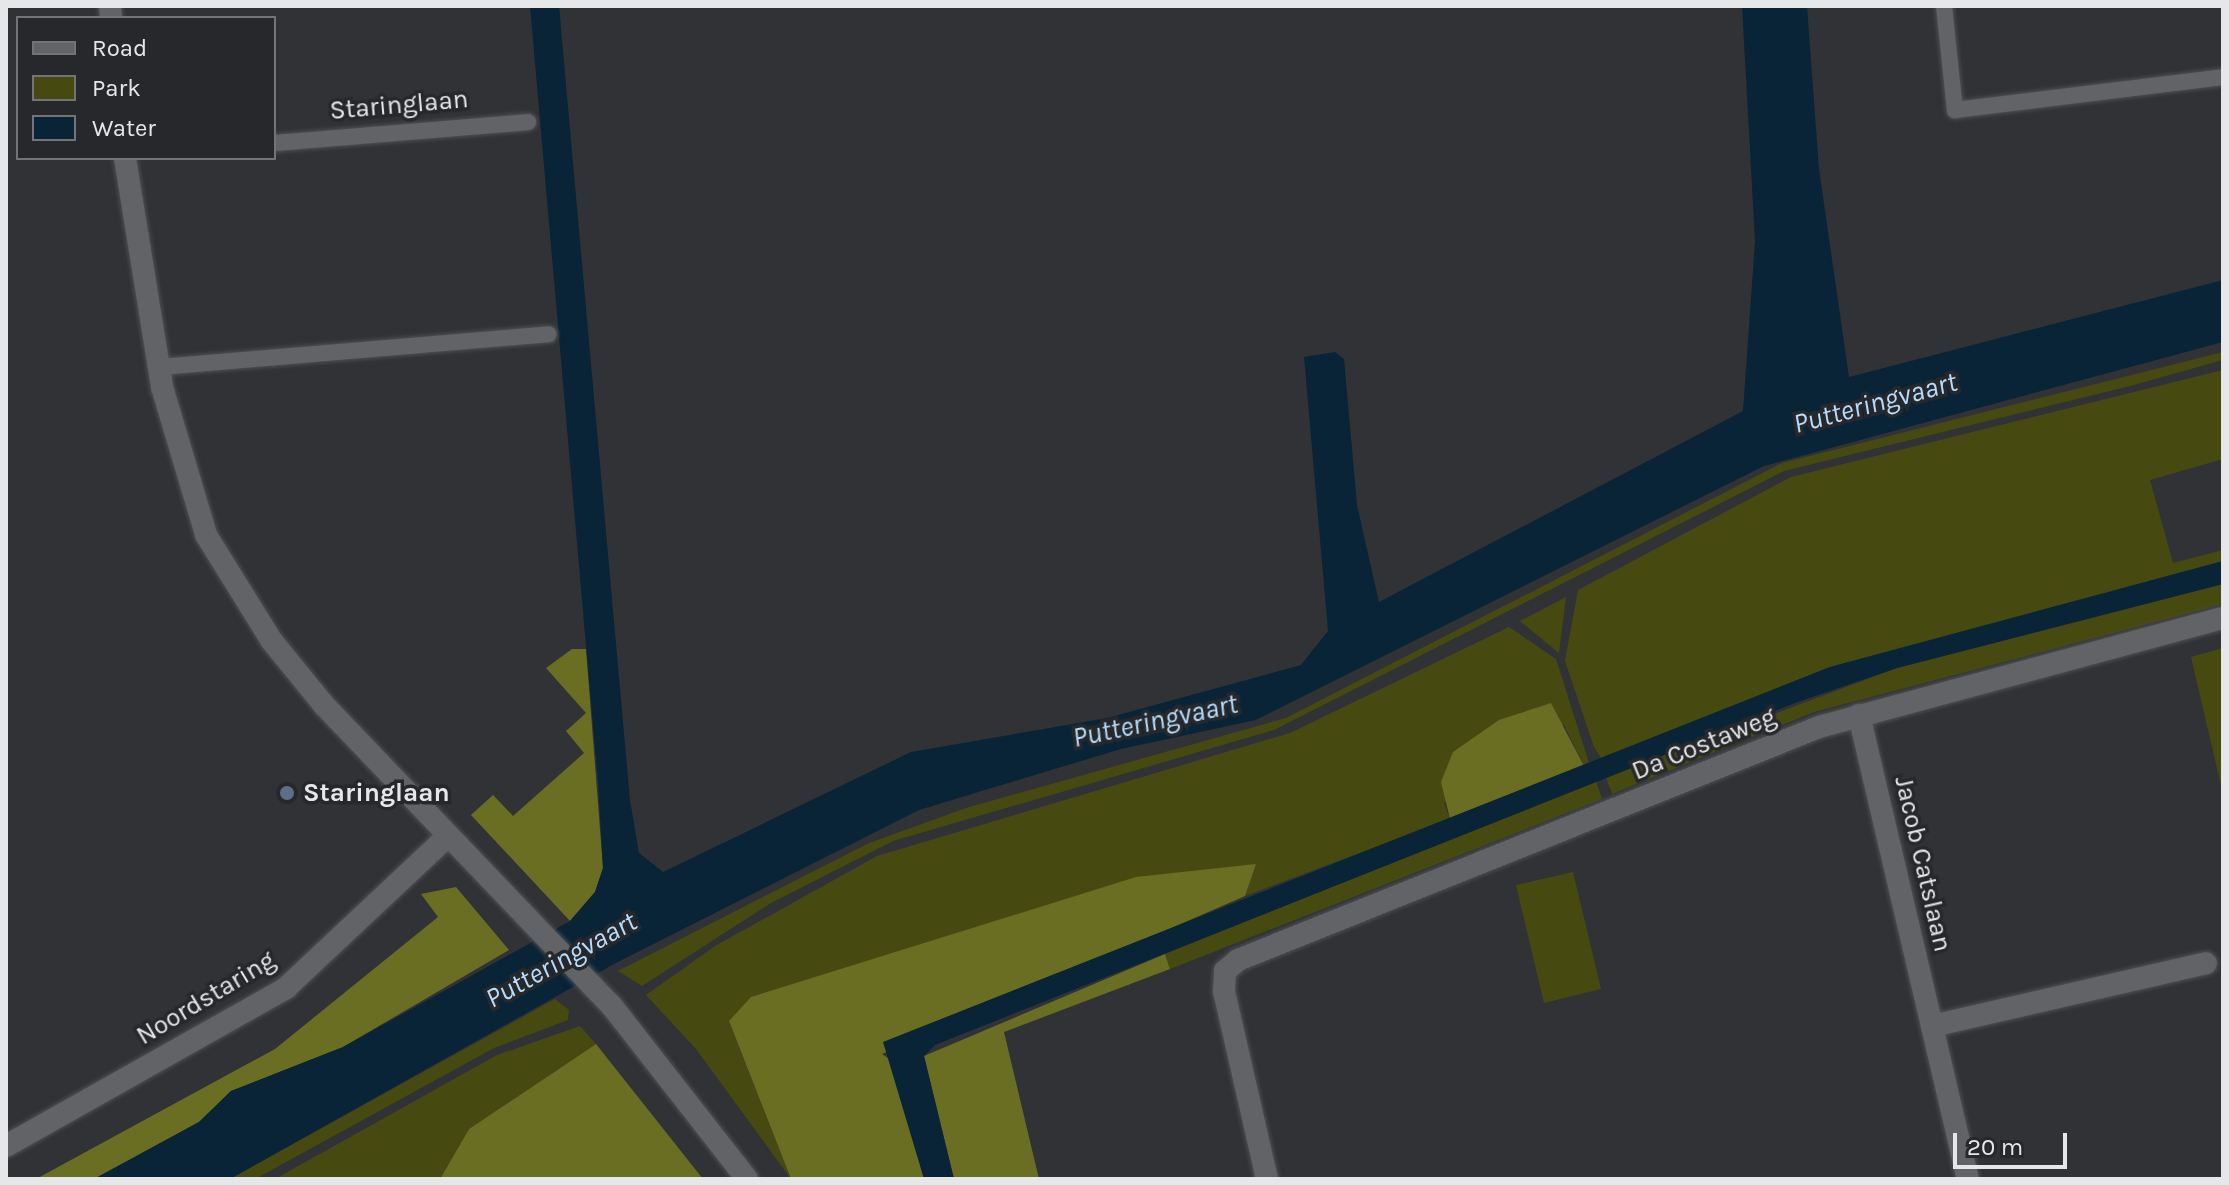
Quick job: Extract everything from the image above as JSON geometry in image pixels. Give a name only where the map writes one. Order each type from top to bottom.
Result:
[{"type":"street","points":[[125,160],[159,367],[179,462],[206,535],[271,640],[448,836],[594,986],[722,1139],[747,1179]]},
{"type":"street","name":"Da Costaweg","points":[[1267,1179],[1225,971],[1254,952],[1859,715],[2223,618]]},
{"type":"street","name":"Jacob Catslaan","points":[[1859,715],[1968,1179]]},
{"type":"street","name":"Noordstaring","points":[[6,1146],[286,988],[448,836]]},
{"type":"street","points":[[1932,1026],[2206,963]]},
{"type":"lane","points":[[1944,6],[1955,110],[2223,77]]},
{"type":"lane","name":"Staringlaan","points":[[276,143],[528,122]]},
{"type":"lane","points":[[159,367],[549,334]]},
{"type":"green space","points":[[2223,352],[2223,360],[2130,386],[1784,471],[1274,730],[893,841],[771,903],[642,986],[618,971],[869,843],[966,808],[1286,718],[1782,463]]},
{"type":"green space","points":[[2223,370],[2223,459],[2150,480],[2173,563],[2223,550],[2223,561],[1830,667],[1602,759],[1594,747],[1565,661],[1578,590],[1791,477]]},
{"type":"green space","points":[[2223,584],[2223,604],[1814,712],[1612,794],[1606,777],[1897,668]]},
{"type":"green space","points":[[1566,597],[1559,653],[1520,621]]},
{"type":"green space","points":[[1509,627],[1556,659],[1589,763],[1584,766],[1564,725],[1444,803],[1450,819],[1245,896],[1255,864],[729,1021],[791,1179],[696,1049],[646,995],[715,946],[877,856],[1290,733]]},
{"type":"green space","points":[[2223,648],[2223,794],[2191,657]]},
{"type":"green space","points":[[572,649],[586,649],[603,868],[595,892],[570,921],[471,815],[493,795],[513,816],[584,753],[566,731],[586,713],[546,668]]},
{"type":"green space","points":[[1551,703],[1584,766],[1450,819],[1441,782],[1453,752],[1499,720]]},
{"type":"green space","points":[[1596,781],[1602,799],[1170,969],[1165,954]]},
{"type":"green space","points":[[1256,864],[1245,896],[882,1054],[894,1062],[924,1179],[791,1179],[729,1021],[751,997],[1136,877]]},
{"type":"green space","points":[[1573,872],[1601,989],[1544,1003],[1516,885]]},
{"type":"green space","points":[[456,887],[509,950],[343,1047],[231,1091],[199,1122],[94,1179],[36,1179],[275,1049],[438,917],[421,894]]},
{"type":"green space","points":[[1165,954],[1170,969],[1004,1032],[1039,1179],[954,1179],[924,1056]]},
{"type":"green space","points":[[555,999],[569,1010],[568,1020],[494,1048],[255,1179],[230,1179]]},
{"type":"green space","points":[[580,1026],[596,1044],[469,1129],[440,1179],[275,1179],[497,1055]]},
{"type":"green space","points":[[596,1044],[703,1179],[440,1179],[469,1129]]},
{"type":"water","name":"Putteringvaart","points":[[530,6],[559,6],[630,800],[639,853],[663,872],[911,752],[1107,718],[1301,665],[1328,631],[1304,357],[1335,352],[1344,359],[1357,505],[1379,602],[1743,411],[1755,241],[1742,6],[1807,6],[1819,169],[1849,377],[2223,280],[2223,342],[1764,466],[1256,720],[1121,749],[919,810],[614,964],[230,1179],[94,1179],[199,1122],[231,1091],[343,1047],[570,921],[595,892],[603,868],[598,783]]},
{"type":"water","points":[[2223,561],[2223,584],[1897,668],[1795,703],[935,1045],[924,1056],[954,1179],[924,1179],[883,1042],[1830,667]]},
{"type":"place","name":"Staringlaan","points":[[287,793]]}]
